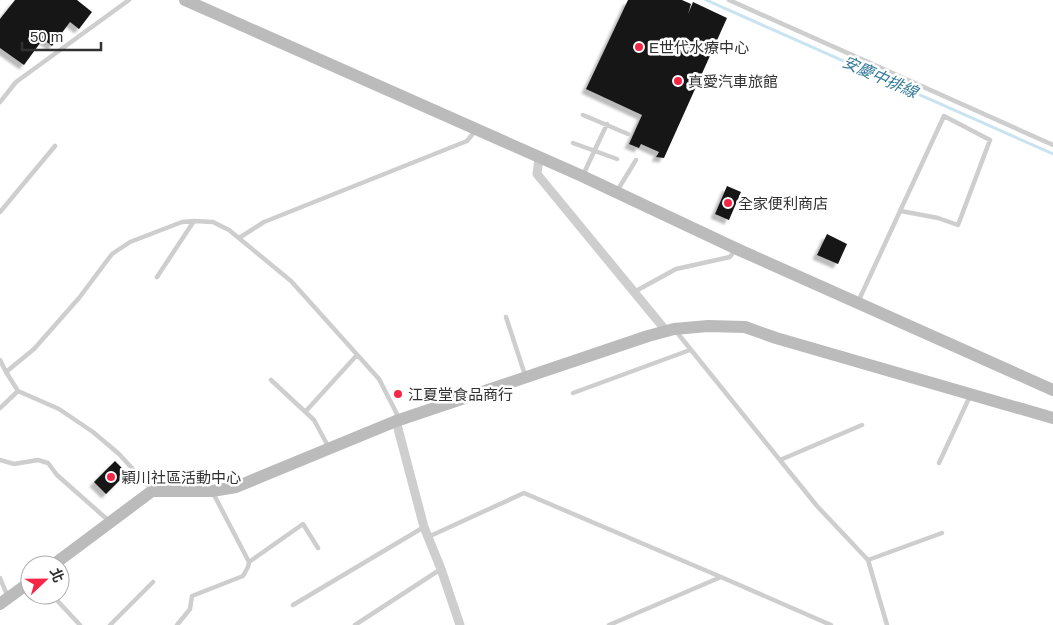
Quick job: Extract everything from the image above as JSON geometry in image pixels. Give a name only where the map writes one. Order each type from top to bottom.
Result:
[{"type":"street","points":[[185,0],[582,176],[857,304],[1053,390]]},
{"type":"street","points":[[539,158],[537,174],[634,292],[670,331]]},
{"type":"street","points":[[66,555],[153,491],[212,492],[236,487],[398,420],[648,336],[670,331],[708,326],[744,327],[776,338],[1053,418]]},
{"type":"street","points":[[398,420],[424,527],[442,569],[460,625]]},
{"type":"street","points":[[4,597],[20,588]]},
{"type":"lane","points":[[0,102],[16,82],[129,0]]},
{"type":"lane","points":[[729,0],[1053,145]]},
{"type":"lane","points":[[583,115],[628,134]]},
{"type":"lane","points":[[857,304],[944,116],[990,140],[958,225],[938,218],[901,211]]},
{"type":"lane","points":[[582,176],[607,124]]},
{"type":"lane","points":[[239,238],[264,222],[467,141],[477,130]]},
{"type":"lane","points":[[573,143],[617,159]]},
{"type":"lane","points":[[0,212],[55,146]]},
{"type":"lane","points":[[616,193],[636,160]]},
{"type":"lane","points":[[157,277],[194,221]]},
{"type":"lane","points":[[6,372],[34,350],[79,298],[112,254],[130,242],[182,222],[213,222],[229,230],[291,281],[379,379],[398,420]]},
{"type":"lane","points":[[634,292],[676,269],[730,257],[736,249]]},
{"type":"lane","points":[[506,317],[526,377]]},
{"type":"lane","points":[[670,331],[690,350],[818,506],[868,560],[887,625]]},
{"type":"lane","points":[[573,393],[690,350]]},
{"type":"lane","points":[[306,411],[357,355]]},
{"type":"lane","points":[[0,360],[18,391],[60,409],[93,432],[119,454],[153,491]]},
{"type":"lane","points":[[271,380],[314,420],[329,448]]},
{"type":"lane","points":[[0,408],[18,391]]},
{"type":"lane","points":[[939,463],[971,393]]},
{"type":"lane","points":[[780,460],[862,425]]},
{"type":"lane","points":[[0,460],[14,464],[38,460],[48,463],[57,475],[111,522]]},
{"type":"lane","points":[[212,492],[249,562]]},
{"type":"lane","points":[[428,537],[524,493],[831,625]]},
{"type":"lane","points":[[177,625],[190,609],[192,596],[243,576],[249,562],[303,524],[318,548]]},
{"type":"lane","points":[[293,605],[424,527]]},
{"type":"lane","points":[[868,560],[942,532]]},
{"type":"lane","points":[[355,625],[442,569]]},
{"type":"lane","points":[[609,625],[721,577]]},
{"type":"lane","points":[[0,578],[4,597]]},
{"type":"lane","points":[[0,582],[4,597]]},
{"type":"lane","points":[[110,625],[152,582]]},
{"type":"lane","points":[[61,605],[80,625]]},
{"type":"building","points":[[15,0],[77,0],[92,12],[79,29],[70,22],[52,46],[43,39],[24,65],[0,48],[0,19]]},
{"type":"building","points":[[628,0],[682,0],[691,4],[688,14],[693,2],[727,18],[664,158],[656,157],[659,152],[641,144],[639,148],[629,144],[642,115],[586,89]]},
{"type":"building","name":"全家便利商店","points":[[727,186],[741,192],[729,220],[715,214]]},
{"type":"building","points":[[827,234],[847,244],[838,264],[817,255]]},
{"type":"building","name":"穎川社區活動中心","points":[[115,461],[127,473],[106,494],[94,482]]},
{"type":"waterway","name":"安慶中排線","points":[[706,0],[1053,154]]},
{"type":"place","name":"E世代水療中心","points":[[639,47]]},
{"type":"place","name":"真愛汽車旅館","points":[[678,81]]},
{"type":"place","name":"全家便利商店","points":[[728,203]]},
{"type":"place","name":"江夏堂食品商行","points":[[398,394]]},
{"type":"place","name":"穎川社區活動中心","points":[[111,477]]}]
